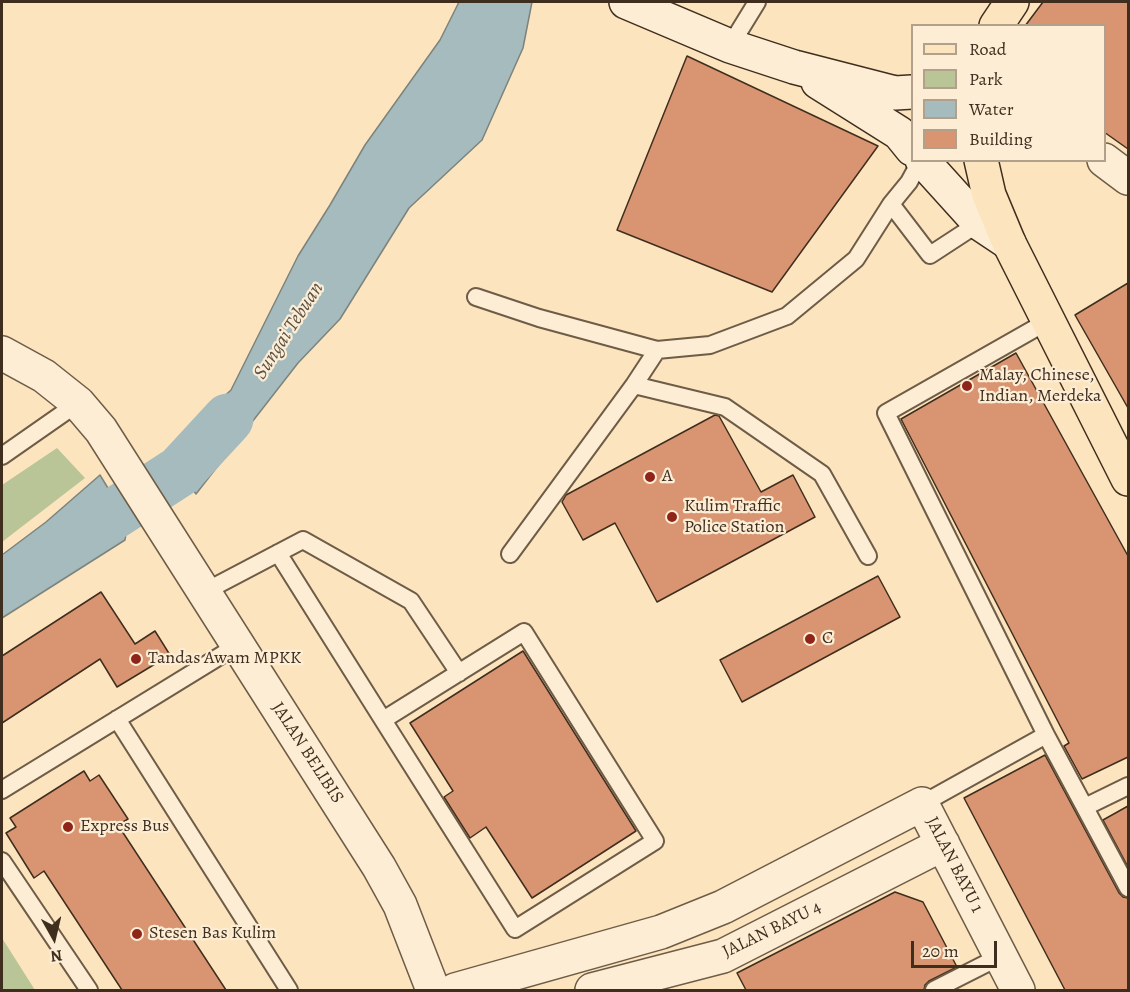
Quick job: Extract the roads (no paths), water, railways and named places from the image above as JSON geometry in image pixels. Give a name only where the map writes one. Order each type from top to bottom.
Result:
[{"type":"main road","points":[[997,24],[1012,2]]},
{"type":"main road","points":[[981,162],[989,195],[1009,243],[1048,321],[1120,443],[1128,479]]},
{"type":"street","points":[[626,2],[729,46],[794,67],[896,93],[911,92]]},
{"type":"street","points":[[794,67],[899,133],[911,148]]},
{"type":"street","points":[[923,162],[979,223],[1009,243]]},
{"type":"street","points":[[1106,162],[1128,178]]},
{"type":"street","points":[[2,353],[44,376],[78,403]]},
{"type":"street","name":"JALAN BELIBIS","points":[[78,403],[101,430],[380,867],[400,905],[433,990]]},
{"type":"street","points":[[455,990],[660,932],[723,907],[922,804]]},
{"type":"street","name":"JALAN BAYU 1","points":[[922,804],[1018,990]]},
{"type":"street","name":"JALAN BAYU 4","points":[[592,990],[723,956],[943,844]]},
{"type":"lane","points":[[729,46],[757,2]]},
{"type":"lane","points":[[476,297],[539,318],[657,350],[710,345],[787,316],[856,259],[891,204],[909,183],[920,162]]},
{"type":"lane","points":[[891,204],[930,255],[979,223]]},
{"type":"lane","points":[[1048,321],[886,413],[1046,735],[1128,888]]},
{"type":"lane","points":[[510,554],[634,385],[657,350]]},
{"type":"lane","points":[[634,385],[725,407],[822,474],[868,556]]},
{"type":"lane","points":[[2,456],[78,403]]},
{"type":"lane","points":[[204,592],[303,540],[411,601],[459,673]]},
{"type":"lane","points":[[278,553],[515,930],[655,841],[524,632],[383,720]]},
{"type":"lane","points":[[2,790],[238,645]]},
{"type":"lane","points":[[117,719],[289,990]]},
{"type":"lane","points":[[922,804],[1046,735]]},
{"type":"lane","points":[[1085,807],[1128,786]]},
{"type":"lane","points":[[2,861],[89,990]]},
{"type":"lane","points":[[934,990],[1000,956]]},
{"type":"water","points":[[459,2],[532,2],[523,48],[482,140],[409,208],[340,319],[298,363],[196,494],[166,451],[231,390],[298,256],[365,145],[440,40]]},
{"type":"water","points":[[100,475],[128,521],[125,540],[2,618],[2,555],[46,522]]},
{"type":"waterway","name":"Sungai Tebuan","points":[[2,586],[180,471],[228,419]]},
{"type":"place","name":"Malay, Chinese, Indian, Merdeka","points":[[967,386]]},
{"type":"place","name":"A","points":[[650,477]]},
{"type":"place","name":"Kulim Traffic Police Station","points":[[672,517]]},
{"type":"place","name":"C","points":[[810,639]]},
{"type":"place","name":"Tandas Awam MPKK","points":[[136,659]]},
{"type":"place","name":"Express Bus","points":[[68,827]]},
{"type":"place","name":"Stesen Bas Kulim","points":[[137,934]]}]
